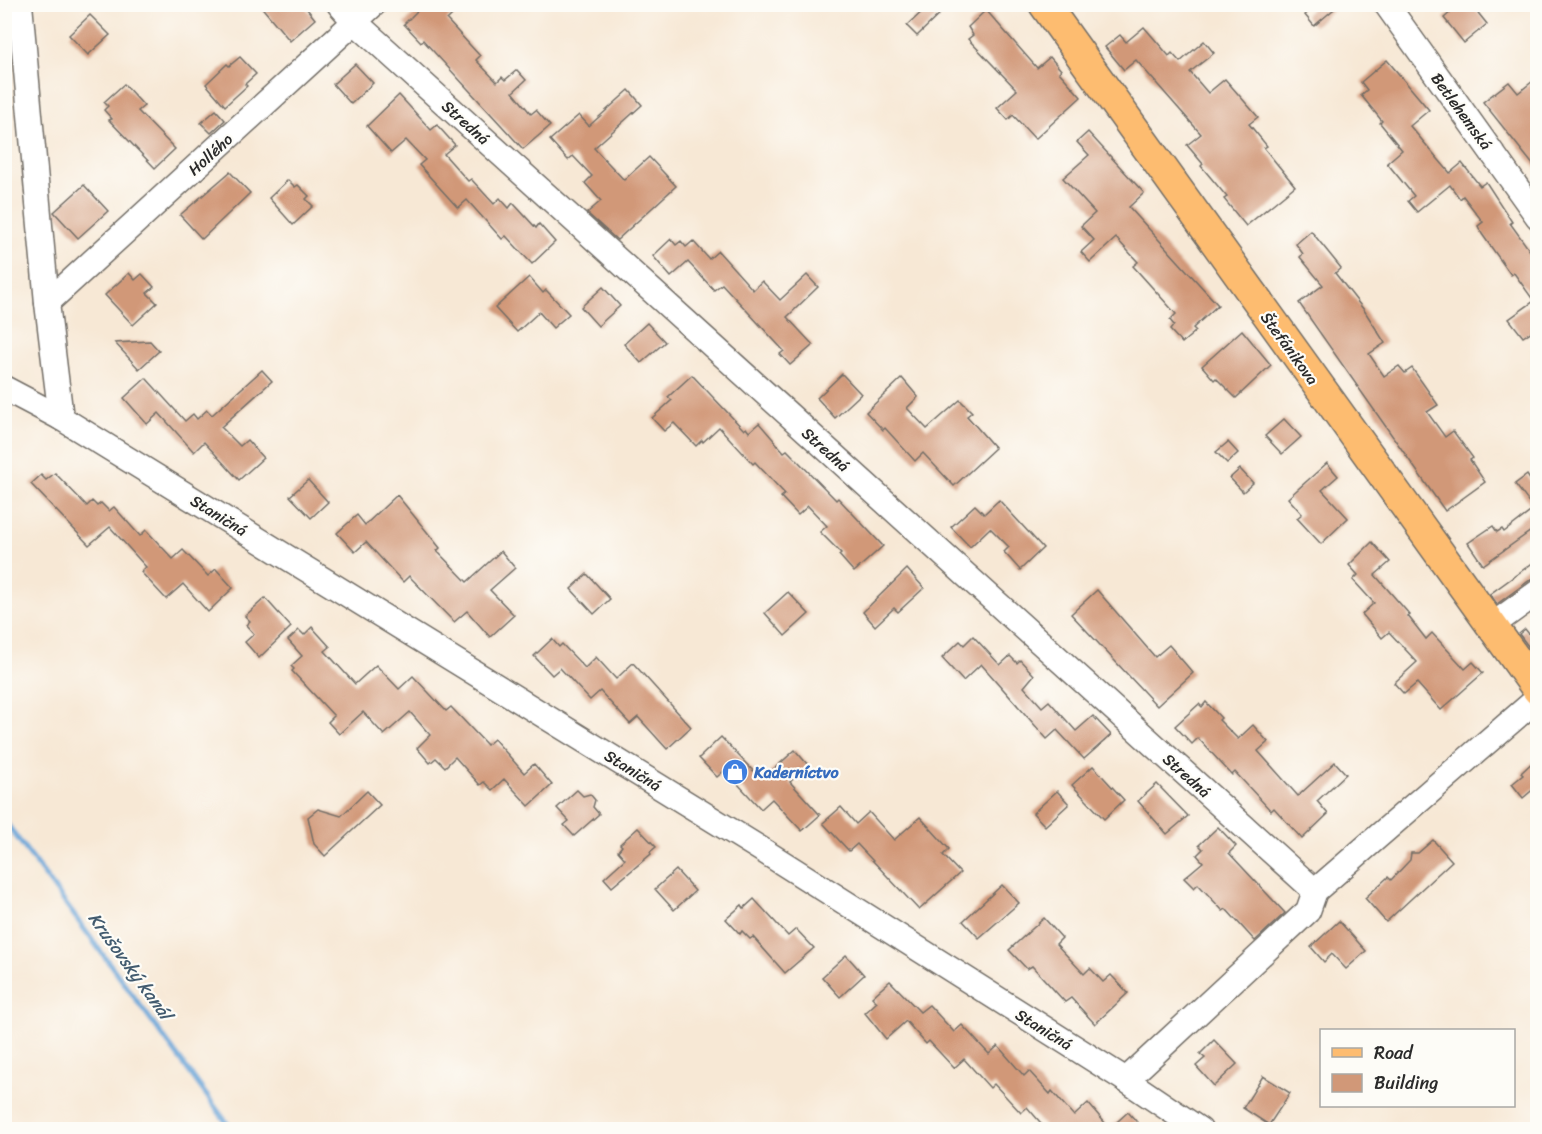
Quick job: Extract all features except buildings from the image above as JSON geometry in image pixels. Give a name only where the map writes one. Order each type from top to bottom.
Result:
[{"type":"main road","name":"Štefánikova","points":[[1044,4],[1538,690]]},
{"type":"street","points":[[20,4],[47,303],[61,418]]},
{"type":"street","name":"Hollého","points":[[47,303],[347,13],[374,4]]},
{"type":"street","name":"Betlehemská","points":[[1386,4],[1538,216]]},
{"type":"street","name":"Stredná","points":[[347,13],[1315,891]]},
{"type":"street","name":"Staničná","points":[[4,388],[61,418],[769,854],[1126,1080],[1200,1130]]},
{"type":"street","points":[[1491,626],[1538,592]]},
{"type":"street","points":[[1126,1080],[1308,911],[1315,891],[1538,698]]},
{"type":"waterway","name":"Krušovský kanál","points":[[4,820],[232,1130]]},
{"type":"place","name":"Kaderníctvo","points":[[735,772]]}]
